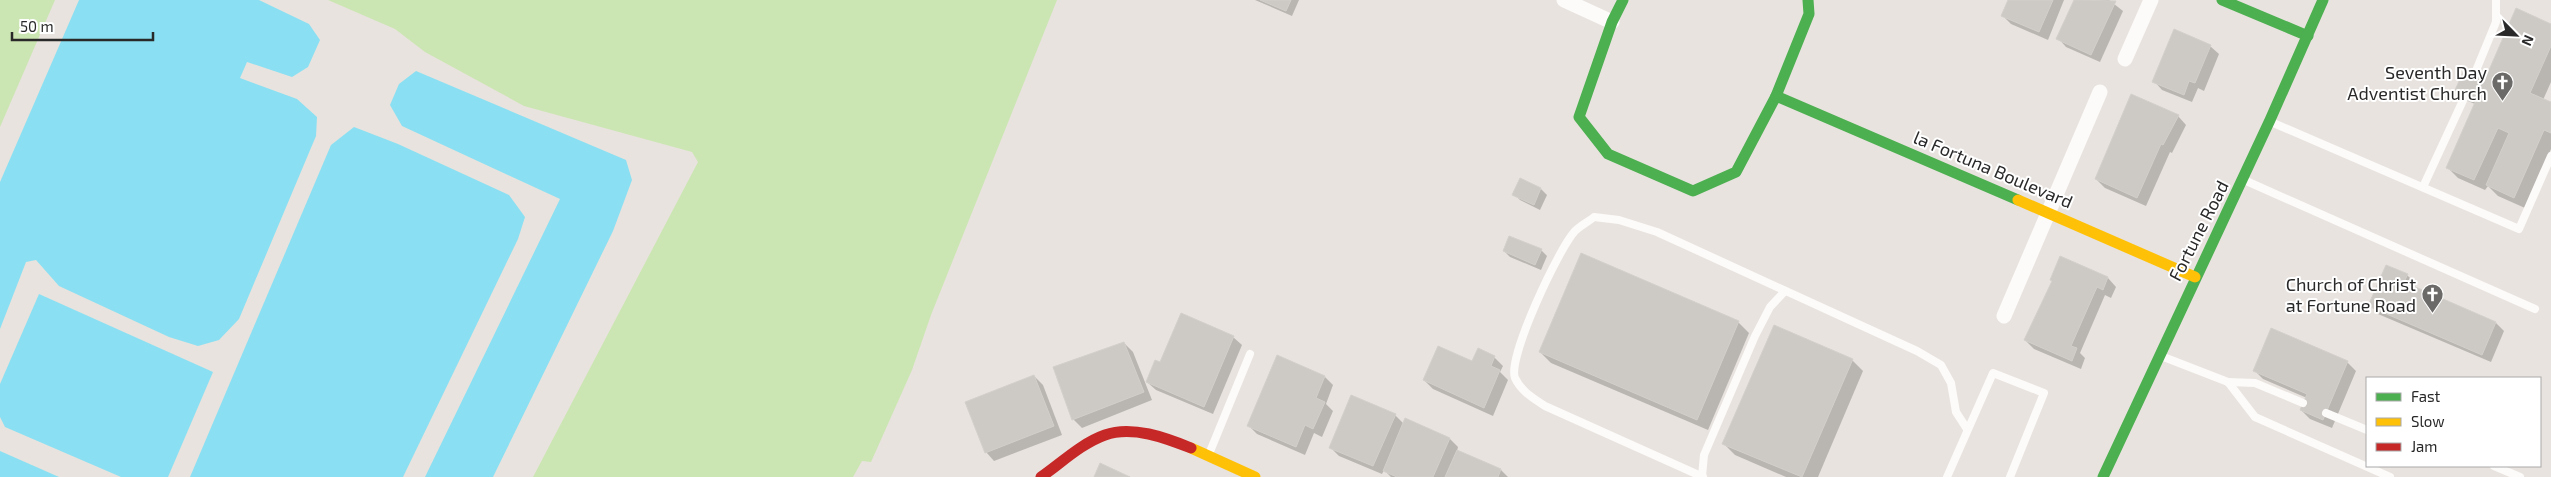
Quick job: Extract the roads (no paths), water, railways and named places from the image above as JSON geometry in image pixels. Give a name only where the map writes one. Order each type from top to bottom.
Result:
[{"type":"street","points":[[1564,0],[1612,22]]},
{"type":"street","points":[[1623,0],[1612,22],[1579,117],[1608,154],[1693,191],[1736,172],[1776,96],[1810,14],[1808,0]]},
{"type":"street","points":[[2125,59],[2151,0]]},
{"type":"street","points":[[2222,0],[2308,36]]},
{"type":"street","name":"Fortune Road","points":[[2103,477],[2196,277],[2244,180],[2323,0]]},
{"type":"street","points":[[2004,316],[2100,92]]},
{"type":"street","name":"la Fortuna Boulevard","points":[[1776,96],[2196,277]]},
{"type":"street","points":[[1041,477],[1106,434],[1140,432],[1169,440],[1256,477]]},
{"type":"lane","points":[[2475,72],[2496,22],[2496,0]]},
{"type":"lane","points":[[2423,187],[2466,94]]},
{"type":"lane","points":[[2270,122],[2519,228],[2551,156]]},
{"type":"lane","points":[[2244,180],[2535,308]]},
{"type":"lane","points":[[1784,291],[1770,307],[1755,336],[1704,455],[1702,477],[1545,406],[1524,392],[1514,376],[1518,348],[1557,258],[1575,231],[1594,217],[1619,220],[1657,232],[1917,351],[1941,365],[1951,384],[1956,412],[1967,429]]},
{"type":"lane","points":[[1208,456],[1250,354]]},
{"type":"lane","points":[[2159,355],[2228,382],[2255,383],[2303,403]]},
{"type":"lane","points":[[1947,477],[1993,373],[2044,393],[2010,477]]},
{"type":"lane","points":[[2228,382],[2255,417],[2366,466]]},
{"type":"lane","points":[[2326,412],[2366,430]]},
{"type":"lane","points":[[2368,467],[2390,477]]},
{"type":"lane","points":[[2496,467],[2520,477]]},
{"type":"water","points":[[79,0],[259,0],[309,24],[320,40],[308,67],[292,77],[247,62],[240,78],[297,99],[317,117],[316,136],[239,319],[219,340],[198,346],[169,337],[59,286],[36,260],[26,262],[0,329],[0,182]]},
{"type":"water","points":[[416,71],[626,160],[632,180],[613,231],[493,477],[425,477],[560,199],[402,126],[390,105],[399,84]]},
{"type":"water","points":[[354,127],[398,144],[509,195],[525,217],[518,239],[403,477],[190,477],[331,145]]},
{"type":"water","points":[[39,294],[213,372],[168,477],[121,477],[5,427],[0,417],[0,384]]},
{"type":"water","points":[[0,451],[59,477],[0,477]]},
{"type":"place","name":"Seventh Day Adventist Church","points":[[2503,102]]},
{"type":"place","name":"Church of Christ at Fortune Road","points":[[2432,314]]}]
